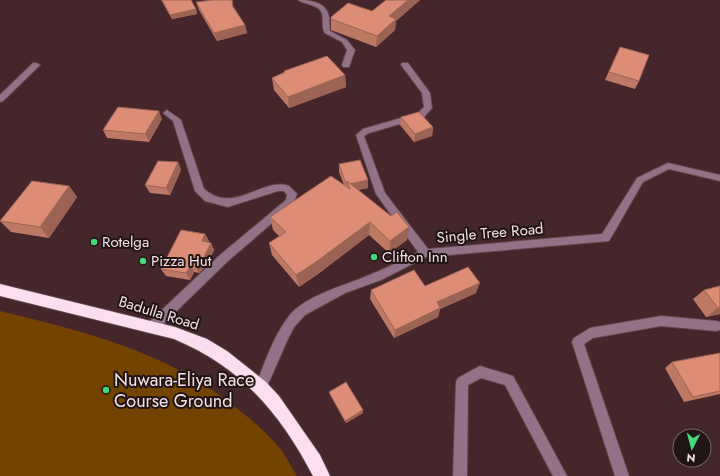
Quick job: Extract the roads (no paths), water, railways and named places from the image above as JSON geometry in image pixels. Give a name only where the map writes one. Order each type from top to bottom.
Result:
[{"type":"highway","name":"Badulla Road","points":[[0,290],[175,333],[202,344],[222,356],[261,387],[274,401],[314,461],[322,476]]},
{"type":"street","points":[[301,0],[322,8],[326,13],[325,29],[327,32],[347,43],[351,50],[346,65]]},
{"type":"street","points":[[0,99],[36,65]]},
{"type":"street","points":[[405,65],[426,93],[428,108],[421,115],[366,131],[360,135],[381,194],[425,253]]},
{"type":"street","points":[[152,327],[224,258],[290,202],[292,194],[286,188],[278,188],[228,203],[208,198],[200,191],[177,120],[167,113]]},
{"type":"street","name":"Single Tree Road","points":[[261,387],[290,323],[301,311],[335,293],[377,277],[425,253],[605,238],[640,180],[668,166],[720,178]]},
{"type":"street","points":[[622,476],[578,342],[590,333],[661,321],[716,326]]},
{"type":"street","points":[[460,476],[462,382],[480,372],[509,380],[560,476]]},
{"type":"place","name":"Rotelga","points":[[94,242]]},
{"type":"place","name":"Clifton Inn","points":[[374,257]]},
{"type":"place","name":"Pizza Hut","points":[[143,261]]},
{"type":"place","name":"Nuwara-Eliya Race Course Ground","points":[[106,390]]}]
